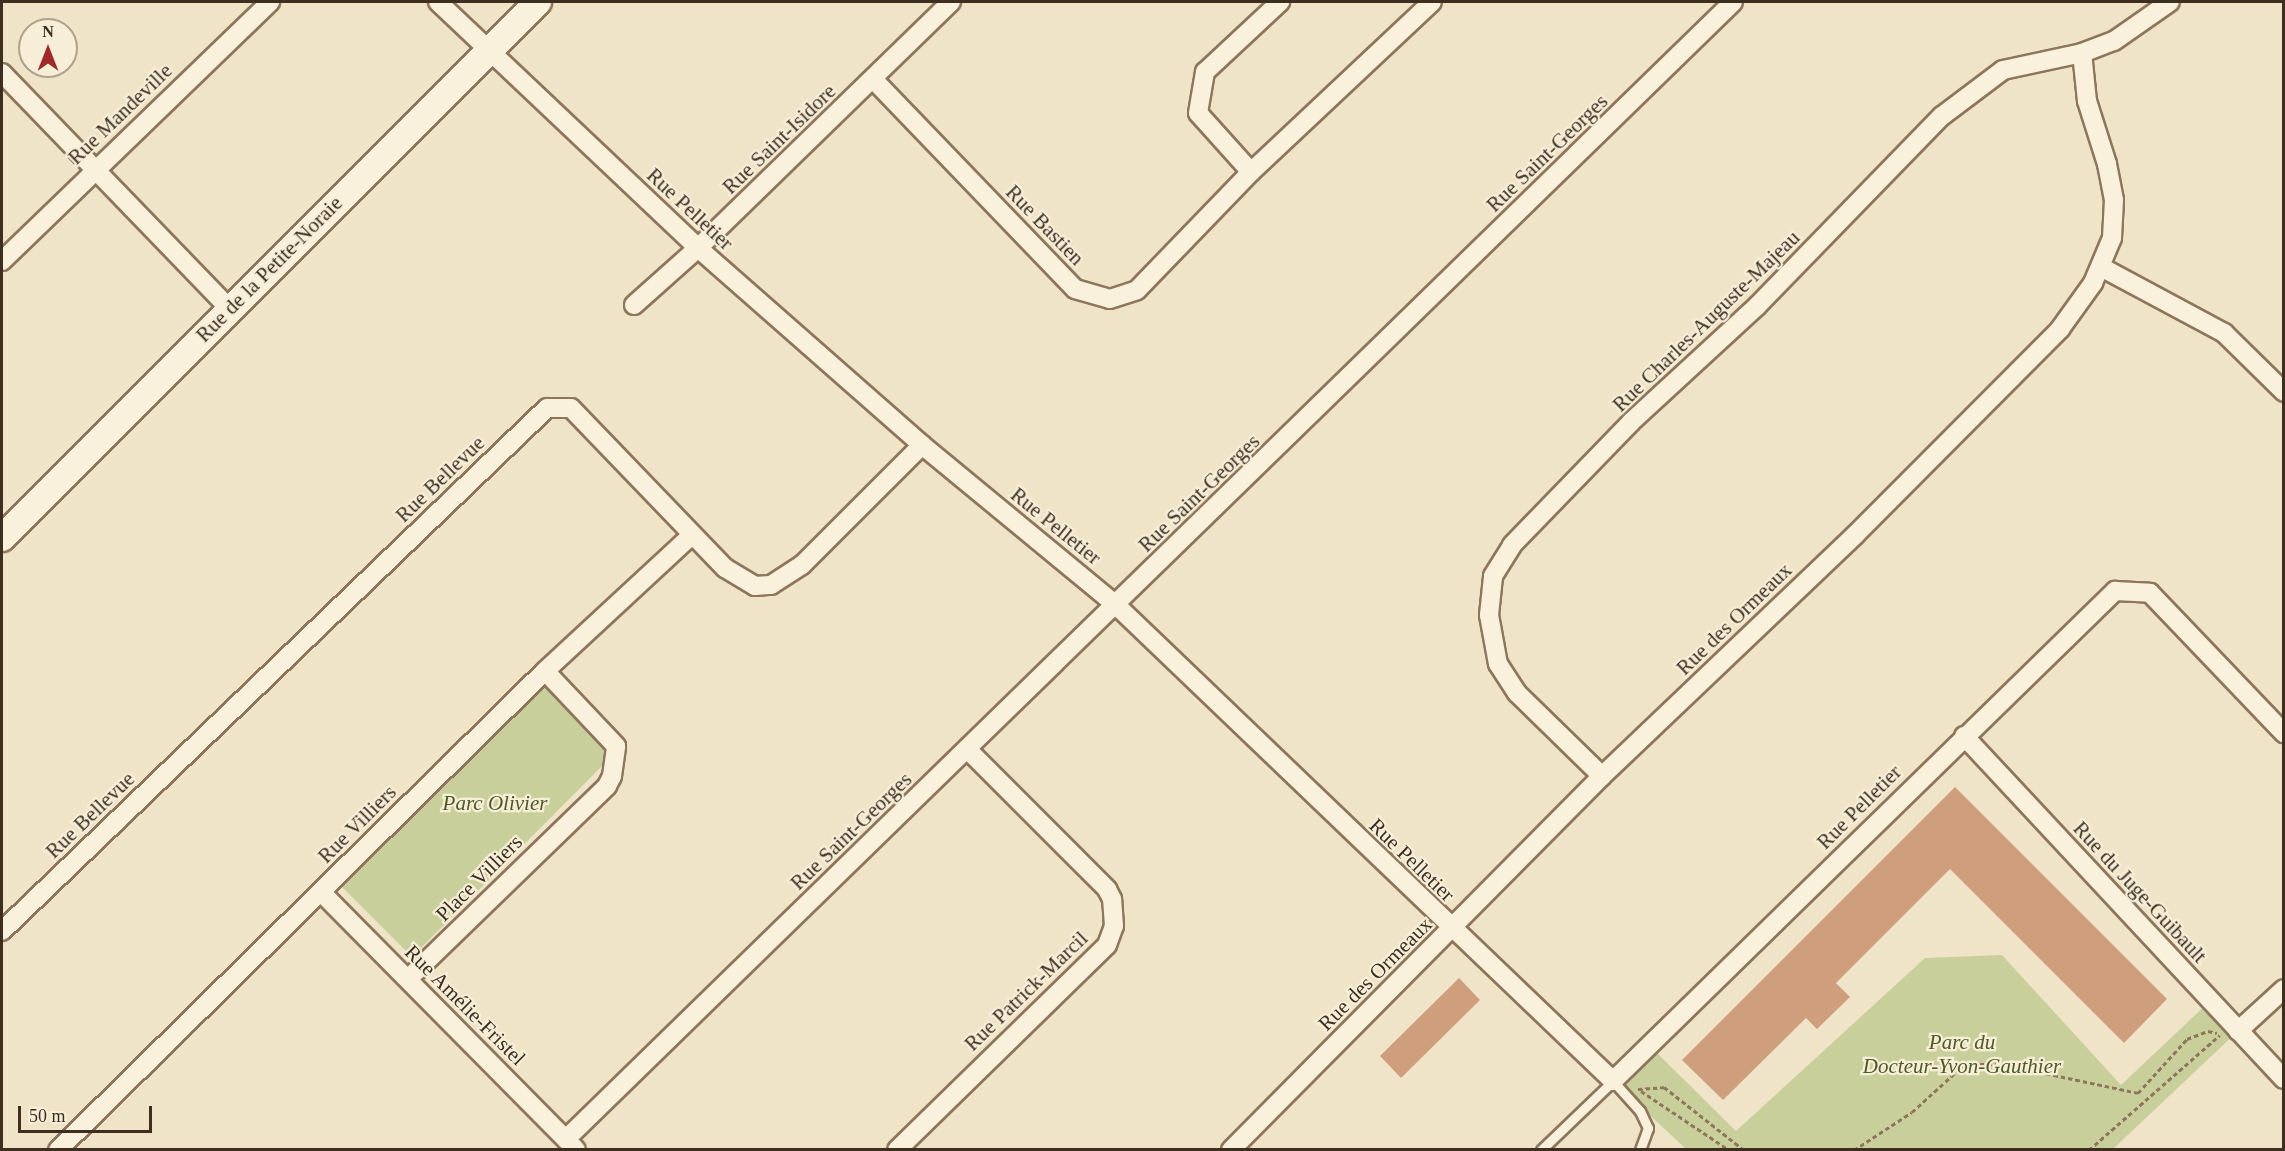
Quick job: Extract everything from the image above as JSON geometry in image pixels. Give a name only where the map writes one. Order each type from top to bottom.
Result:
[{"type":"street","name":"Rue Mandeville","points":[[2,261],[270,2]]},
{"type":"street","name":"Rue Pelletier","points":[[438,2],[698,248],[922,445],[1116,605],[1613,1081],[2115,591],[2150,593],[2283,733]]},
{"type":"street","name":"Rue de la Petite-Noraie","points":[[2,538],[538,2]]},
{"type":"street","name":"Rue Saint-Isidore","points":[[634,305],[698,248],[951,2]]},
{"type":"street","points":[[1251,172],[1198,113],[1205,72],[1280,2]]},
{"type":"street","name":"Rue Bastien","points":[[873,79],[1075,289],[1110,299],[1137,290],[1251,172],[1431,2]]},
{"type":"street","name":"Rue Saint-Georges","points":[[571,1144],[968,749],[1733,2]]},
{"type":"street","name":"Rue Charles-Auguste-Majeau","points":[[1602,776],[1517,693],[1498,664],[1489,615],[1493,576],[1512,545],[1631,422],[1757,306],[1942,117],[2003,69],[2082,53],[2114,40],[2170,2]]},
{"type":"street","name":"Rue des Ormeaux","points":[[1231,1149],[1602,776],[1855,535],[2060,329],[2101,267],[2112,238],[2114,200],[2107,164],[2087,101],[2082,53]]},
{"type":"street","points":[[2,74],[93,171],[230,309]]},
{"type":"street","points":[[2101,267],[2224,333],[2283,392]]},
{"type":"street","name":"Rue Bellevue","points":[[2,931],[547,408],[572,408],[692,535],[742,581],[755,586],[771,585],[802,565],[922,445]]},
{"type":"street","name":"Rue Villiers","points":[[58,1149],[545,671],[692,535]]},
{"type":"street","name":"Place Villiers","points":[[408,979],[607,786],[612,776],[616,746],[545,671]]},
{"type":"street","name":"Rue du Juge-Guibault","points":[[1964,736],[2229,1036],[2283,1079]]},
{"type":"street","name":"Rue Patrick-Marcil","points":[[897,1149],[1107,945],[1114,926],[1112,899],[1107,889],[968,749]]},
{"type":"street","name":"Rue Amélie-Fristel","points":[[322,892],[571,1144]]},
{"type":"street","points":[[2229,1036],[2283,989]]},
{"type":"lane","points":[[1541,1149],[1613,1081],[1640,1111],[1648,1128],[1640,1149]]},
{"type":"path","points":[[1854,1149],[1912,1112],[1965,1064],[2002,1064],[2138,1093],[2187,1039],[2208,1031],[2229,1036]]},
{"type":"path","points":[[2089,1149],[2229,1036]]},
{"type":"path","points":[[1613,1081],[1638,1089],[1730,1149]]},
{"type":"path","points":[[1638,1089],[1664,1088],[1744,1149]]},
{"type":"green space","name":"Parc Olivier","points":[[543,683],[614,754],[412,957],[341,886]]},
{"type":"green space","name":"Parc du Docteur-Yvon-Gauthier","points":[[2002,955],[2121,1085],[2210,1001],[2238,1031],[2113,1149],[1686,1149],[1613,1081],[1649,1045],[1736,1131],[1925,958]]},
{"type":"building","points":[[1955,787],[2167,999],[2124,1043],[1950,869],[1836,983],[1850,997],[1817,1029],[1806,1018],[1723,1100],[1682,1060]]},
{"type":"building","points":[[1459,978],[1480,1000],[1401,1078],[1380,1056]]}]
